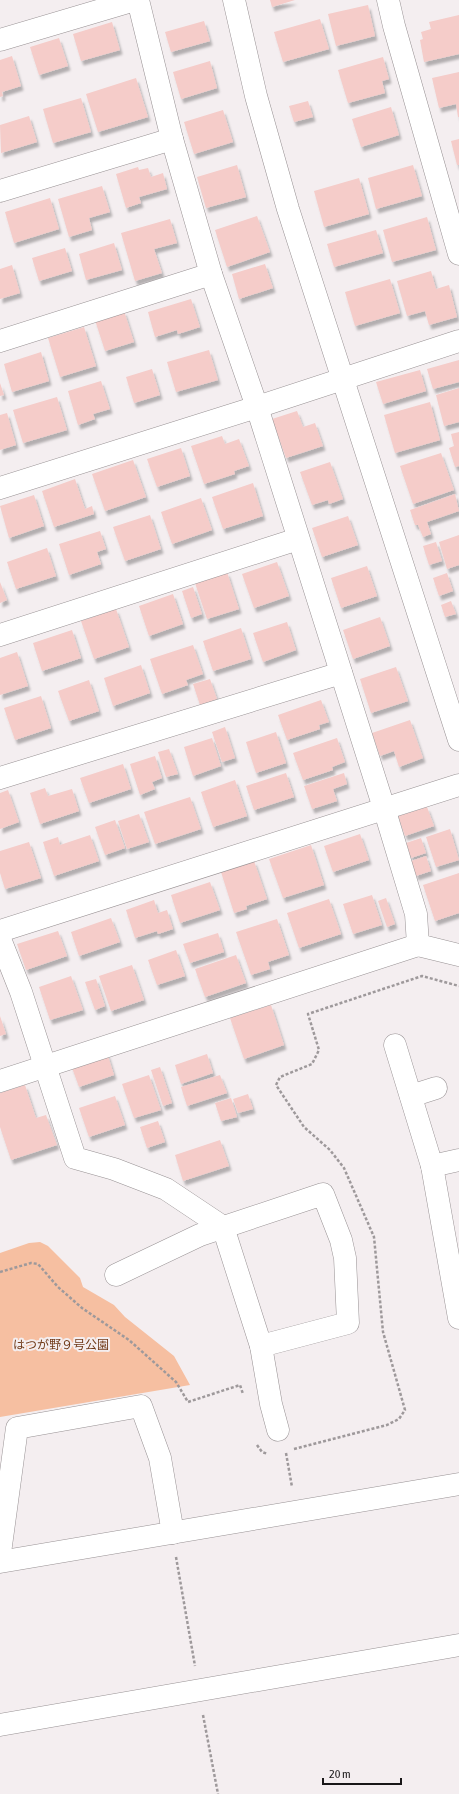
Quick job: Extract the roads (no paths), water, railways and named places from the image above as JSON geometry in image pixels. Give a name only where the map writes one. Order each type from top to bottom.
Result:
[{"type":"street","points":[[0,40],[136,0],[172,139],[211,274],[257,408],[384,808],[416,914],[418,945]]},
{"type":"street","points":[[234,0],[256,96],[286,201],[459,740]]},
{"type":"street","points":[[388,0],[394,26],[451,200],[459,254]]},
{"type":"street","points":[[0,191],[172,139]]},
{"type":"street","points":[[0,341],[211,274]]},
{"type":"street","points":[[0,488],[257,408],[459,341]]},
{"type":"street","points":[[0,635],[298,539]]},
{"type":"street","points":[[0,778],[341,673]]},
{"type":"street","points":[[0,931],[459,785]]},
{"type":"street","points":[[0,939],[21,992],[75,1158],[114,1169],[166,1189],[223,1227],[261,1346],[271,1404],[278,1430]]},
{"type":"street","points":[[0,1081],[418,945],[459,955]]},
{"type":"street","points":[[395,1045],[432,1166],[459,1318]]},
{"type":"street","points":[[411,1096],[436,1088]]},
{"type":"street","points":[[432,1166],[459,1160]]},
{"type":"street","points":[[116,1275],[200,1235],[323,1194],[341,1240],[345,1258],[348,1323],[261,1346]]},
{"type":"street","points":[[0,1552],[17,1428],[141,1406],[160,1458],[173,1533]]},
{"type":"street","points":[[0,1562],[459,1484]]},
{"type":"street","points":[[0,1725],[459,1645]]},
{"type":"park label","name":"はつが野９号公園","points":[[61,1345]]}]
